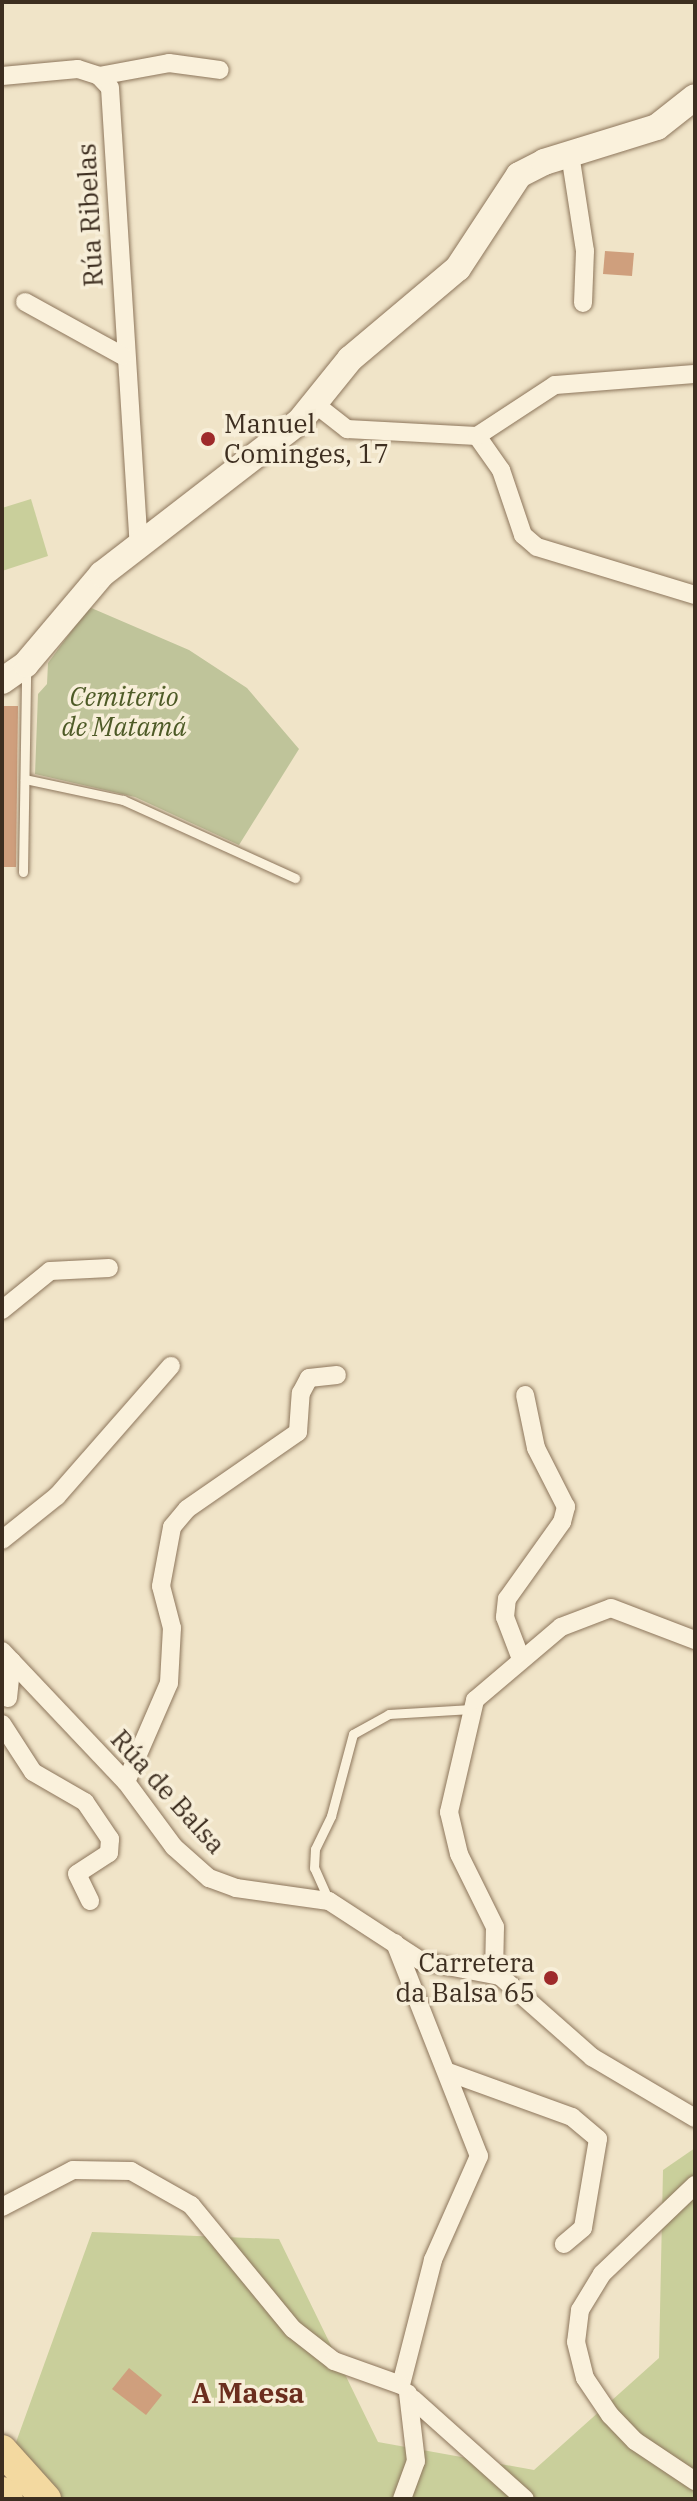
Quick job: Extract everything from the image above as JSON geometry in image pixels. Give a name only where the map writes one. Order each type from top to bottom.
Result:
[{"type":"main road","points":[[2,2450],[46,2499]]},
{"type":"main road","points":[[2,2492],[8,2499]]},
{"type":"street","points":[[2,76],[78,69],[99,76],[169,63],[220,70]]},
{"type":"street","name":"Rúa Ribelas","points":[[99,76],[110,88],[123,356],[139,545]]},
{"type":"street","points":[[2,681],[26,664],[83,593],[139,545],[201,504],[315,404],[350,359],[458,268],[519,175],[570,154],[657,127],[695,97]]},
{"type":"street","points":[[570,154],[585,251],[583,303]]},
{"type":"street","points":[[25,302],[123,356]]},
{"type":"street","points":[[315,404],[347,429],[477,436],[555,385],[695,374]]},
{"type":"street","points":[[477,436],[501,470],[523,535],[537,547],[695,595]]},
{"type":"street","points":[[2,1310],[50,1271],[109,1268]]},
{"type":"street","points":[[2,1540],[57,1496],[171,1366]]},
{"type":"street","points":[[126,1782],[169,1683],[172,1628],[161,1586],[172,1527],[187,1509],[298,1432],[301,1393],[309,1378],[337,1375]]},
{"type":"street","points":[[521,1659],[505,1617],[507,1599],[566,1507],[536,1448],[525,1395]]},
{"type":"street","points":[[695,1640],[611,1608],[561,1627],[521,1659],[471,1709],[449,1812],[459,1854],[495,1927],[494,1974],[592,2057],[695,2118]]},
{"type":"street","points":[[7,1656],[2,1721],[33,1772],[85,1802],[110,1839],[109,1853],[79,1868],[78,1881],[90,1901]]},
{"type":"street","name":"Rúa de Balsa","points":[[7,1656],[126,1782],[174,1847],[209,1878],[236,1888],[329,1901],[433,1965],[494,1974]]},
{"type":"street","points":[[395,1943],[479,2156],[433,2260],[407,2392],[416,2461],[402,2499]]},
{"type":"street","points":[[448,2072],[572,2117],[598,2139],[583,2228],[564,2244]]},
{"type":"street","points":[[2,2207],[73,2170],[131,2171],[191,2205],[293,2329],[334,2361],[407,2392],[525,2499]]},
{"type":"street","points":[[695,2185],[623,2249],[596,2283],[580,2310],[576,2342],[585,2378],[610,2415],[635,2441],[695,2481]]},
{"type":"lane","points":[[23,872],[26,664]]},
{"type":"lane","points":[[25,779],[123,800],[295,878]]},
{"type":"lane","points":[[329,1901],[314,1868],[315,1849],[331,1816],[353,1734],[389,1714],[471,1709]]},
{"type":"green space","points":[[31,499],[48,556],[2,571],[2,508]]},
{"type":"green space","name":"Cemiterio de Matamá","points":[[89,607],[189,650],[247,688],[299,749],[239,845],[135,797],[35,774],[38,694],[47,684],[48,663]]},
{"type":"green space","points":[[695,2148],[695,2499],[2,2499],[2,2481],[92,2232],[279,2239],[378,2442],[534,2470],[659,2358],[663,2170]]},
{"type":"building","points":[[605,251],[634,253],[632,276],[603,274]]},
{"type":"building","points":[[4,706],[18,706],[16,867],[2,867]]},
{"type":"building","points":[[129,2368],[162,2395],[146,2415],[112,2389]]},
{"type":"place","name":"Manuel Cominges, 17","points":[[208,439]]},
{"type":"place","name":"Carretera da Balsa 65","points":[[551,1978]]},
{"type":"district","name":"A Maesa","points":[[248,2393]]}]
